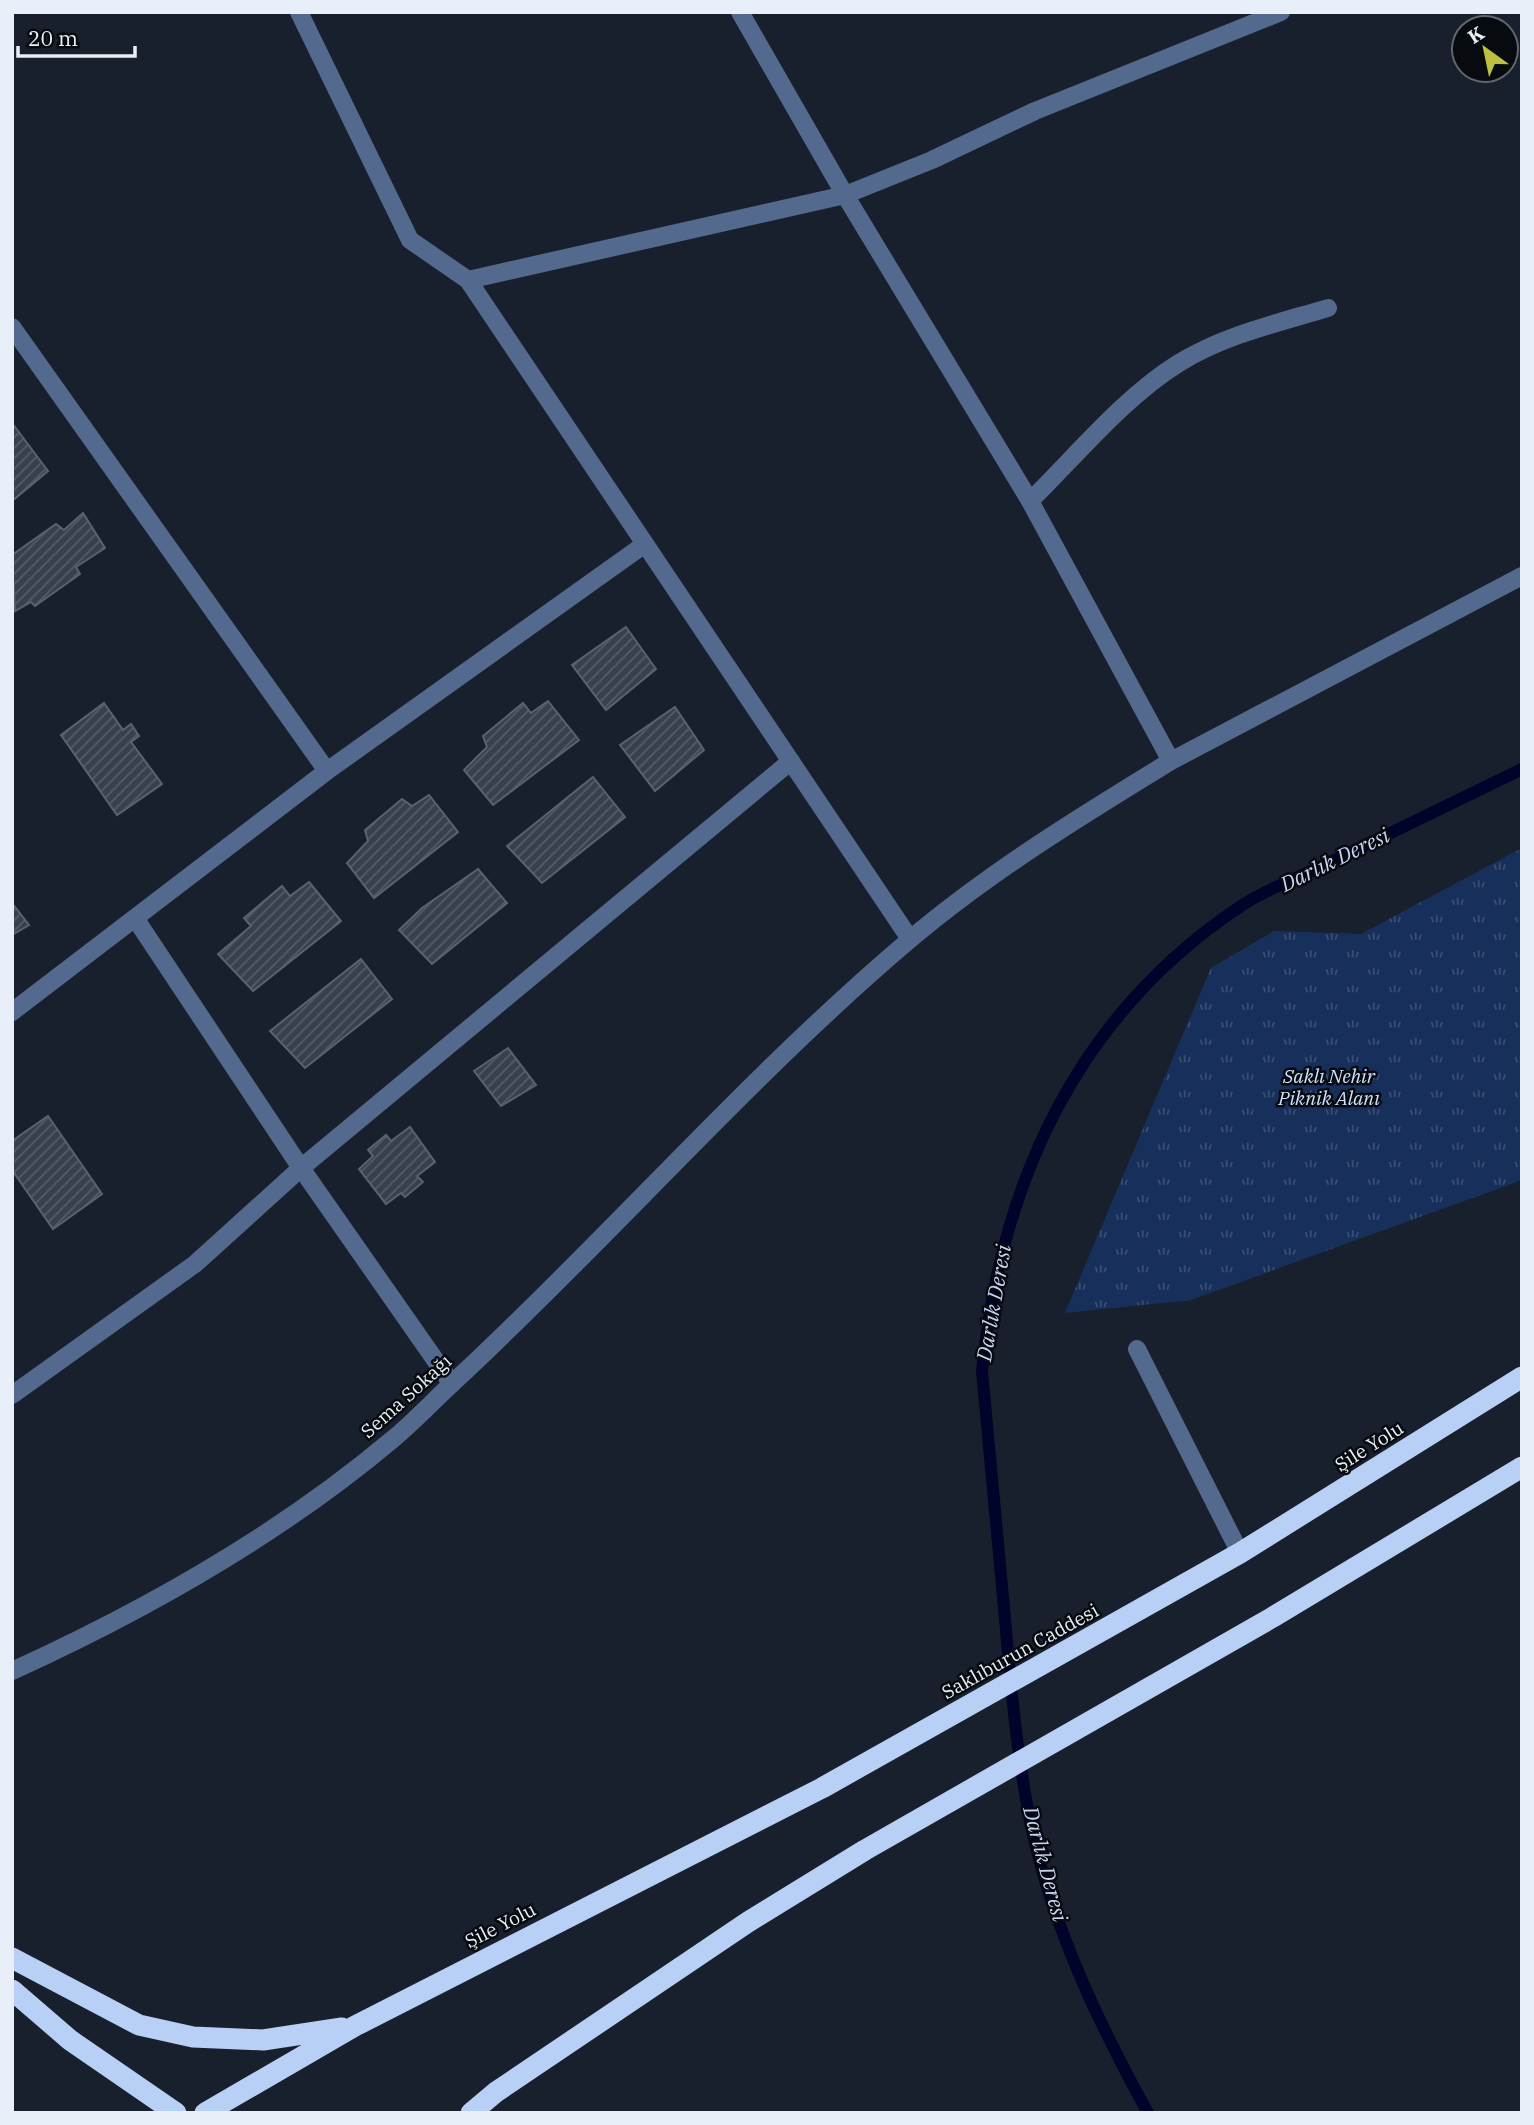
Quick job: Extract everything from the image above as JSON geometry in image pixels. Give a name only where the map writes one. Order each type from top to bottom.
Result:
[{"type":"highway","name":"Şile Yolu","points":[[1240,1553],[1522,1377]]},
{"type":"highway","points":[[471,2113],[496,2092],[748,1922],[865,1850],[1273,1617],[1522,1467]]},
{"type":"highway","name":"Saklıburun Caddesi","points":[[822,1788],[1240,1553]]},
{"type":"highway","name":"Şile Yolu","points":[[205,2113],[355,2026],[822,1788]]},
{"type":"highway","points":[[12,1958],[139,2025],[193,2037],[263,2040],[355,2026]]},
{"type":"highway","points":[[12,1990],[69,2040],[176,2113]]},
{"type":"highway","points":[[484,2113],[496,2092]]},
{"type":"street","points":[[299,12],[410,240],[468,280],[910,939]]},
{"type":"street","points":[[740,12],[845,195],[1030,501],[1171,761]]},
{"type":"street","points":[[468,280],[845,195],[932,160],[1035,111],[1281,12]]},
{"type":"street","points":[[1030,501],[1146,388],[1179,363],[1236,337],[1328,308]]},
{"type":"street","points":[[12,327],[327,771]]},
{"type":"street","points":[[12,1012],[327,771],[645,544]]},
{"type":"street","name":"Sema Sokağı","points":[[12,1671],[67,1646],[185,1583],[278,1526],[393,1439],[542,1300],[766,1070],[910,939],[1045,841],[1171,761],[1522,576]]},
{"type":"street","points":[[12,1395],[195,1264],[301,1168],[791,761]]},
{"type":"street","points":[[135,918],[301,1168],[452,1384]]},
{"type":"street","points":[[1137,1349],[1240,1553]]},
{"type":"green space","name":"Saklı Nehir Piknik Alanı","points":[[1522,848],[1522,1180],[1191,1300],[1065,1313],[1211,968],[1274,931],[1361,934]]},
{"type":"building","points":[[12,423],[48,471],[12,501]]},
{"type":"building","points":[[83,513],[105,548],[76,567],[80,574],[35,606],[31,602],[15,611],[12,555],[56,524],[64,530]]},
{"type":"building","points":[[626,627],[656,669],[606,710],[572,665]]},
{"type":"building","points":[[548,701],[579,740],[493,805],[464,770],[487,747],[483,736],[523,703],[531,713]]},
{"type":"building","points":[[104,703],[123,730],[131,724],[139,736],[131,742],[162,784],[117,815],[61,735]]},
{"type":"building","points":[[675,707],[704,750],[655,791],[620,745]]},
{"type":"building","points":[[593,777],[625,817],[542,883],[507,846]]},
{"type":"building","points":[[429,795],[458,832],[374,898],[347,863],[368,841],[365,830],[402,799],[412,806]]},
{"type":"building","points":[[478,869],[507,903],[432,964],[399,930],[422,908]]},
{"type":"building","points":[[309,882],[341,921],[253,991],[218,954],[251,926],[244,918],[282,886],[290,896]]},
{"type":"building","points":[[12,903],[29,925],[12,935]]},
{"type":"building","points":[[361,959],[392,999],[305,1068],[270,1031]]},
{"type":"building","points":[[508,1048],[536,1085],[501,1106],[474,1071]]},
{"type":"building","points":[[48,1116],[102,1194],[53,1229],[12,1170],[12,1141]]},
{"type":"building","points":[[410,1127],[435,1162],[417,1176],[423,1182],[405,1197],[401,1193],[386,1204],[359,1169],[373,1156],[368,1150],[386,1135],[391,1141]]},
{"type":"waterway","name":"Darlık Deresi","points":[[1148,2113],[1097,2014],[1068,1945],[1034,1839],[1023,1782],[1012,1696],[982,1371],[992,1301],[1008,1233],[1029,1169],[1058,1108],[1092,1050],[1134,998],[1184,949],[1241,906],[1262,894],[1522,769]]}]
